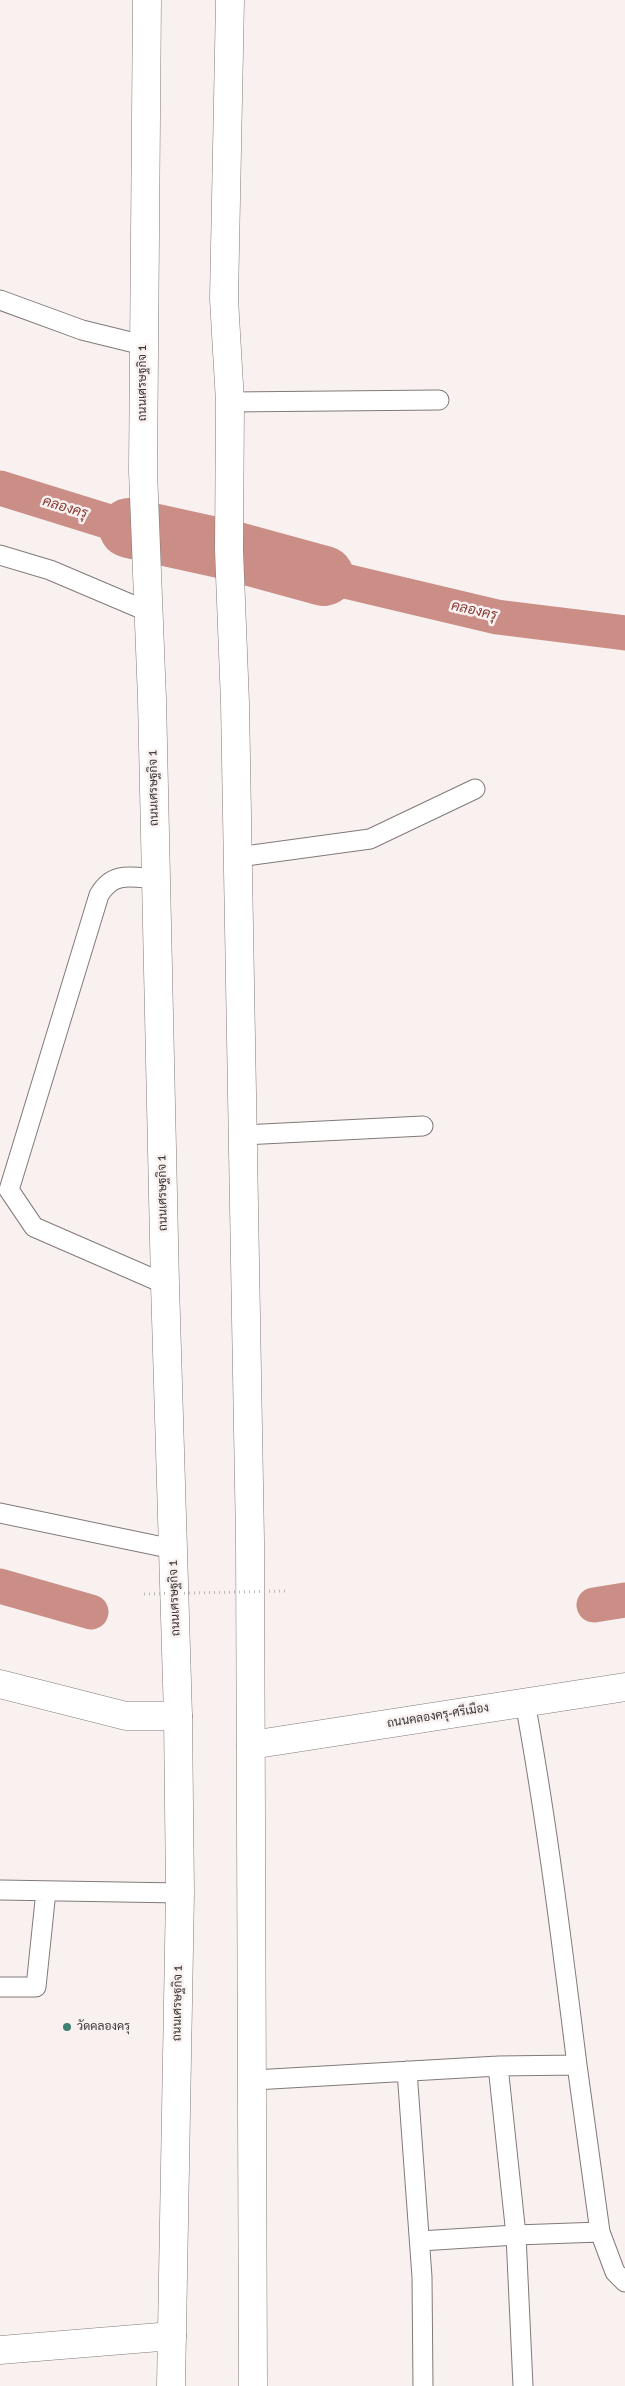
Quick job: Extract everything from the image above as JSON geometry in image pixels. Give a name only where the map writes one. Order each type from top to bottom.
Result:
[{"type":"main road","name":"ถนนเศรษฐกิจ 1","points":[[147,0],[143,487],[156,879],[165,1284],[178,1716],[180,1893],[171,2386]]},
{"type":"main road","points":[[230,0],[224,299],[230,402],[231,612],[243,1135],[254,2080],[253,2386]]},
{"type":"main road","points":[[595,1692],[625,1668]]},
{"type":"main road","points":[[0,1684],[126,1716],[178,1716]]},
{"type":"main road","name":"ถนนคลองครุ-ศรีเมือง","points":[[251,1745],[625,1687]]},
{"type":"main road","points":[[0,2350],[172,2336]]},
{"type":"lane","points":[[0,300],[82,330],[143,345]]},
{"type":"lane","points":[[230,402],[439,400]]},
{"type":"lane","points":[[0,556],[50,570],[148,603]]},
{"type":"lane","points":[[238,858],[370,839],[475,789]]},
{"type":"lane","points":[[156,879],[124,877],[106,883],[99,895],[9,1190],[34,1227],[165,1284]]},
{"type":"lane","points":[[243,1135],[423,1126]]},
{"type":"lane","points":[[0,1513],[173,1549]]},
{"type":"lane","points":[[525,1702],[538,1771],[557,1902],[600,2232],[615,2272],[625,2282]]},
{"type":"lane","points":[[0,1890],[180,1893]]},
{"type":"lane","points":[[0,1988],[36,1987],[46,1891]]},
{"type":"lane","points":[[254,2080],[498,2066],[577,2065]]},
{"type":"lane","points":[[498,2066],[516,2235],[524,2386]]},
{"type":"lane","points":[[407,2071],[420,2240],[423,2386]]},
{"type":"lane","points":[[420,2240],[600,2232]]},
{"type":"path","points":[[144,1594],[285,1591]]},
{"type":"waterway","name":"คลองครุ","points":[[0,488],[129,528]]},
{"type":"waterway","points":[[129,528],[229,550],[324,576]]},
{"type":"waterway","name":"คลองครุ","points":[[324,576],[497,617],[625,633]]},
{"type":"waterway","points":[[0,1586],[91,1612]]},
{"type":"waterway","points":[[594,1605],[625,1600]]},
{"type":"place","name":"วัดคลองครุ","points":[[67,2027]]}]
